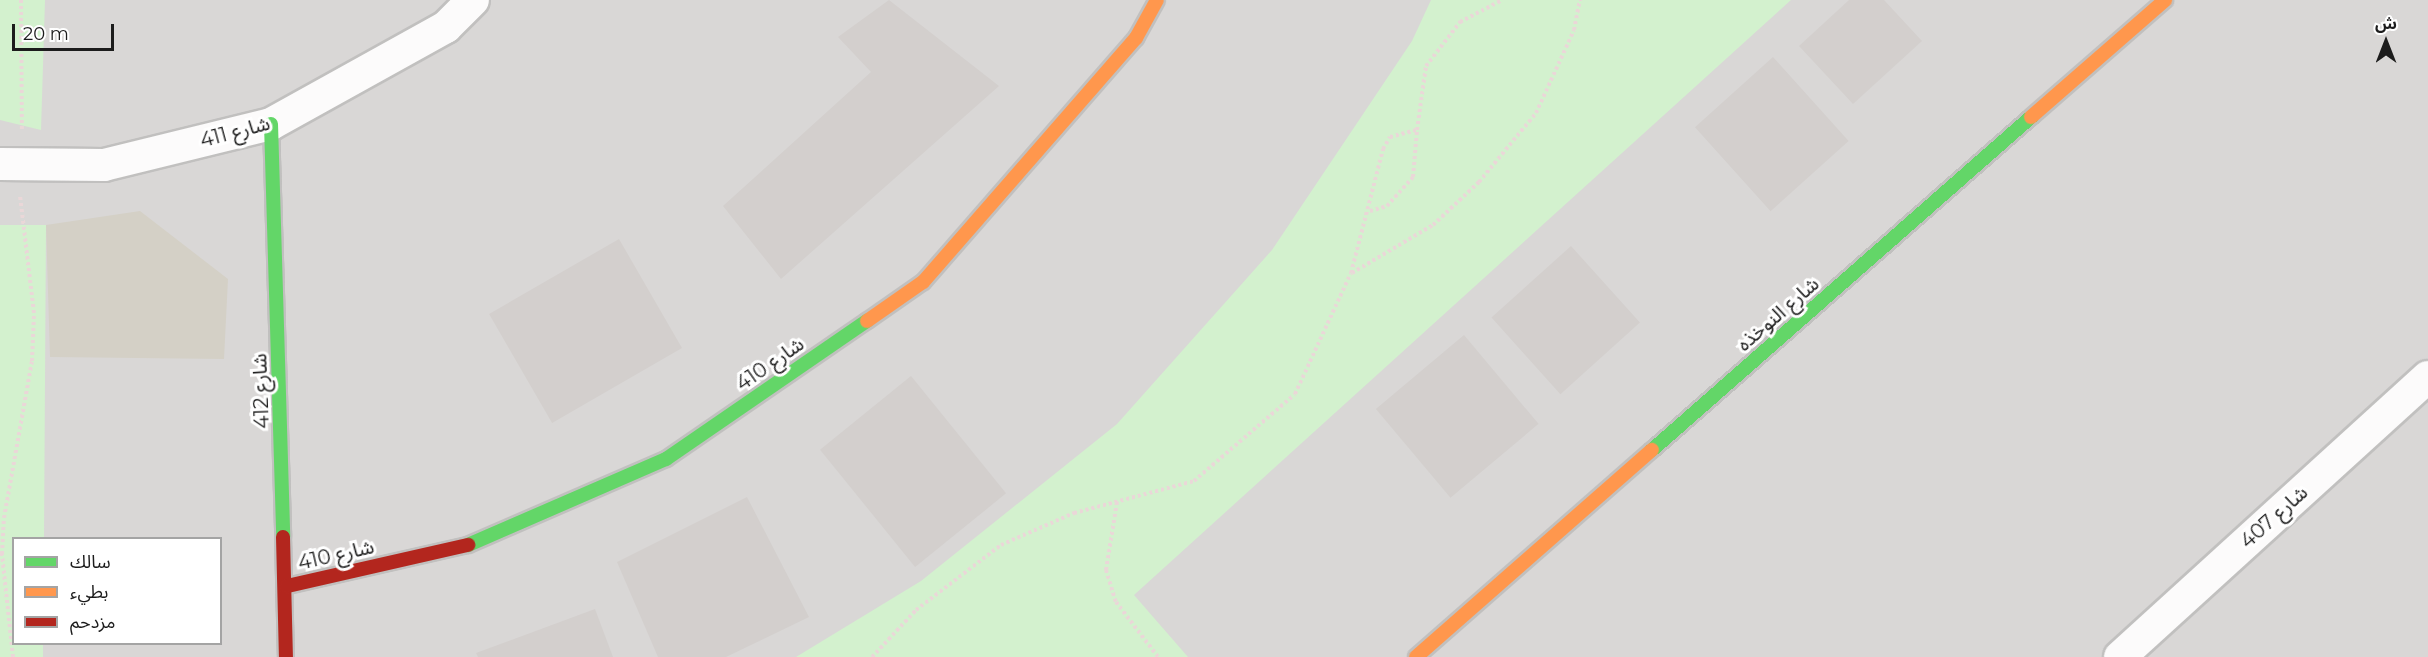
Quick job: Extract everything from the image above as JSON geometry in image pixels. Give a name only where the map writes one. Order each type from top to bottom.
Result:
[{"type":"street","name":"شارع 411","points":[[10,165],[104,165],[271,124],[446,27],[472,0]]},
{"type":"street","name":"شارع 410","points":[[287,586],[473,544],[676,452],[923,282],[1136,38],[1157,0]]},
{"type":"street","name":"شارع النوخذه","points":[[1416,657],[2165,0]]},
{"type":"street","name":"شارع 412","points":[[271,124],[287,586],[286,657]]},
{"type":"street","name":"شارع 407","points":[[2120,657],[2428,377]]},
{"type":"path","points":[[10,165],[21,0]]},
{"type":"path","points":[[1370,211],[1387,206],[1413,177],[1419,91],[1438,46],[1460,22],[1502,0]]},
{"type":"path","points":[[1351,273],[1433,225],[1479,182],[1536,113],[1574,30],[1580,0]]},
{"type":"path","points":[[872,657],[916,610],[1001,545],[1074,513],[1194,481],[1273,417],[1311,368],[1351,273],[1370,211],[1383,149],[1390,137],[1417,130]]},
{"type":"path","points":[[12,644],[3,530],[32,361],[34,313],[20,206]]},
{"type":"path","points":[[1118,501],[1106,570],[1116,602],[1158,657]]},
{"type":"shaded area","points":[[0,0],[2428,0],[2428,657],[0,657]]},
{"type":"shaded area","points":[[140,211],[228,279],[224,359],[50,357],[46,225]]},
{"type":"green space","points":[[0,0],[45,0],[41,130],[0,120]]},
{"type":"green space","points":[[1431,0],[1791,0],[1134,595],[1188,657],[796,657],[921,581],[1117,424],[1272,250],[1412,41]]},
{"type":"green space","points":[[0,225],[46,225],[44,537],[12,537],[12,645],[43,645],[43,657],[0,657]]},
{"type":"building","points":[[889,0],[999,86],[781,279],[723,206],[871,72],[838,37]]},
{"type":"building","points":[[1849,0],[1884,0],[1922,41],[1853,104],[1799,46]]},
{"type":"building","points":[[1773,57],[1849,141],[1771,211],[1695,127]]},
{"type":"building","points":[[619,239],[682,348],[552,423],[489,314]]},
{"type":"building","points":[[1571,246],[1640,323],[1560,394],[1491,318]]},
{"type":"building","points":[[1464,335],[1539,424],[1450,498],[1376,409]]},
{"type":"building","points":[[911,376],[1006,493],[915,567],[820,450]]},
{"type":"building","points":[[747,497],[809,617],[726,657],[658,657],[617,562]]},
{"type":"building","points":[[595,609],[613,657],[478,657],[476,653]]},
{"type":"traffic: fast","points":[[1652,450],[2031,117]]},
{"type":"traffic: fast","points":[[271,124],[283,537]]},
{"type":"traffic: fast","points":[[468,545],[666,459],[867,321]]},
{"type":"traffic: slow","points":[[867,321],[923,282],[1136,38],[1157,0]]},
{"type":"traffic: slow","points":[[2031,117],[2165,0]]},
{"type":"traffic: slow","points":[[1416,657],[1652,450]]},
{"type":"traffic: jam","points":[[283,537],[286,657]]},
{"type":"traffic: jam","points":[[287,586],[468,545]]}]
